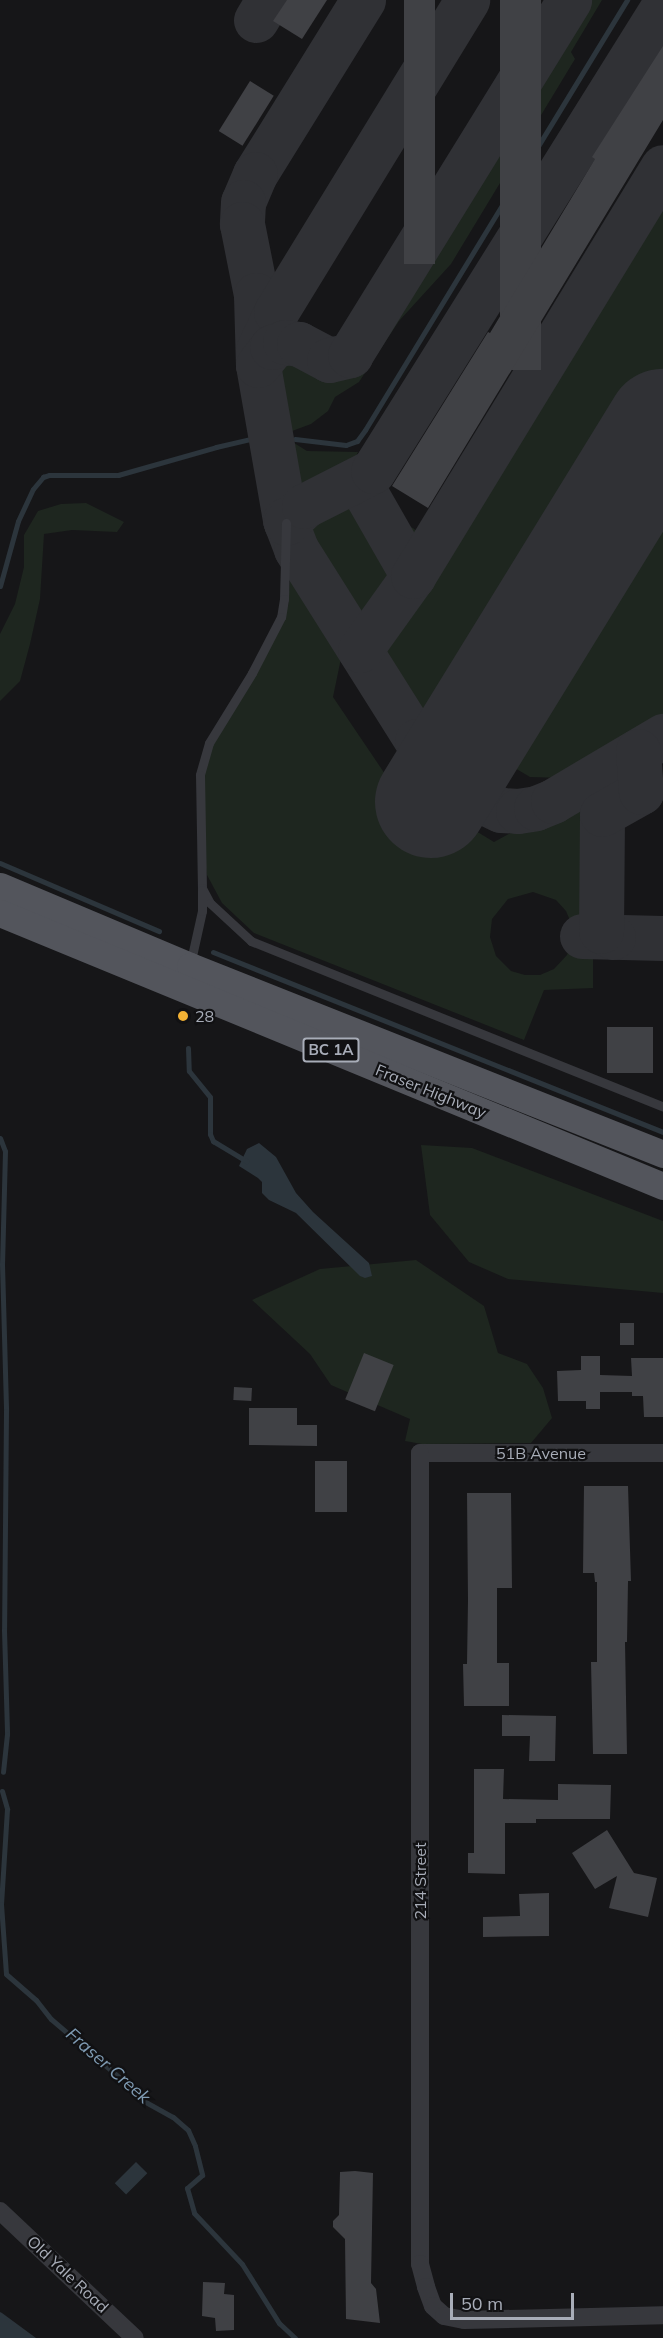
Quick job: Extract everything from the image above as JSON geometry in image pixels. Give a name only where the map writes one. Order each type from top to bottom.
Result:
[{"type":"main road","name":"Fraser Highway","points":[[0,886],[190,966],[663,1154]]},
{"type":"main road","name":"Fraser Highway","points":[[0,913],[663,1186]]},
{"type":"street","name":"51B Avenue","points":[[420,1453],[663,1453]]},
{"type":"street","name":"214 Street","points":[[420,1453],[420,2264],[433,2307],[444,2316],[464,2320],[663,2315]]},
{"type":"street","name":"Old Yale Road","points":[[0,2211],[135,2338]]},
{"type":"lane","points":[[190,966],[202,911],[200,775],[203,759],[222,719],[252,673],[280,617],[284,599],[286,523]]},
{"type":"lane","points":[[202,888],[210,903],[251,940],[663,1107]]},
{"type":"shaded area","points":[[575,0],[602,0],[571,52],[575,59],[451,264],[399,321],[359,382],[335,397],[328,411],[311,424],[292,431],[291,441],[307,451],[358,452],[348,474],[292,494],[284,468],[269,380],[269,367],[273,358],[293,350],[330,364],[342,364],[356,358]]},
{"type":"shaded area","points":[[663,181],[663,370],[455,707],[425,716],[410,707],[403,698],[376,656],[377,642],[415,585]]},
{"type":"shaded area","points":[[663,477],[663,718],[564,778],[530,777],[508,764],[503,738]]},
{"type":"shaded area","points":[[335,500],[355,506],[396,574],[365,629],[356,631],[300,533],[313,511]]},
{"type":"shaded area","points":[[86,503],[124,522],[117,532],[72,530],[44,534],[40,599],[30,644],[20,681],[0,701],[0,634],[15,604],[24,567],[24,535],[38,511],[61,504]]},
{"type":"shaded area","points":[[398,522],[413,528],[420,534],[420,540],[407,548],[394,532]]},
{"type":"shaded area","points":[[291,563],[344,644],[333,697],[387,777],[494,842],[581,795],[592,805],[589,924],[572,925],[566,911],[556,900],[533,892],[508,899],[492,919],[490,937],[496,956],[511,971],[525,975],[540,975],[554,969],[567,955],[572,942],[593,943],[593,988],[544,990],[524,1040],[254,933],[222,903],[207,875],[203,849],[203,781],[213,742],[280,625],[288,606]]},
{"type":"shaded area","points":[[259,1143],[276,1157],[296,1193],[313,1212],[369,1263],[372,1276],[365,1278],[360,1276],[296,1213],[269,1200],[262,1193],[262,1182],[239,1166],[247,1149]]},
{"type":"shaded area","points":[[421,1145],[472,1148],[663,1221],[663,1293],[508,1279],[469,1262],[430,1215]]},
{"type":"shaded area","points":[[416,1260],[484,1306],[498,1353],[527,1364],[543,1388],[552,1418],[531,1443],[422,1444],[405,1441],[410,1419],[331,1385],[310,1354],[252,1300],[320,1269]]},
{"type":"shaded area","points":[[136,2162],[147,2173],[126,2195],[115,2183]]},
{"type":"shaded area","points":[[0,2312],[2,2313],[36,2338],[0,2338]]},
{"type":"building","points":[[287,0],[327,0],[302,39],[273,21]]},
{"type":"building","points":[[404,0],[435,0],[435,264],[404,264]]},
{"type":"building","points":[[500,0],[541,0],[541,370],[500,370]]},
{"type":"building","points":[[663,46],[663,120],[428,508],[392,486],[488,332],[490,333],[595,159],[592,157]]},
{"type":"building","points":[[250,81],[274,96],[242,146],[219,131]]},
{"type":"building","points":[[607,1027],[653,1027],[653,1073],[607,1073]]},
{"type":"building","points":[[620,1323],[634,1323],[634,1345],[620,1345]]},
{"type":"building","points":[[364,1353],[394,1365],[375,1411],[345,1399]]},
{"type":"building","points":[[581,1356],[600,1356],[600,1375],[632,1376],[631,1358],[663,1358],[663,1417],[644,1417],[643,1396],[632,1396],[632,1392],[600,1392],[600,1409],[586,1409],[586,1401],[558,1401],[557,1371],[581,1370]]},
{"type":"building","points":[[234,1387],[252,1388],[251,1401],[233,1400]]},
{"type":"building","points":[[249,1408],[297,1408],[297,1425],[317,1425],[317,1446],[249,1445]]},
{"type":"building","points":[[315,1461],[347,1461],[347,1512],[315,1512]]},
{"type":"building","points":[[584,1486],[628,1486],[631,1581],[628,1581],[627,1642],[625,1642],[627,1754],[593,1754],[591,1662],[597,1662],[597,1582],[595,1582],[594,1573],[583,1573]]},
{"type":"building","points":[[467,1493],[511,1493],[512,1588],[497,1588],[497,1663],[509,1663],[509,1706],[464,1706],[463,1664],[467,1664],[468,1600]]},
{"type":"building","points":[[502,1715],[556,1716],[555,1761],[529,1761],[530,1736],[502,1736]]},
{"type":"building","points":[[474,1769],[504,1769],[503,1799],[558,1800],[558,1784],[611,1785],[610,1819],[536,1819],[536,1823],[505,1823],[505,1874],[468,1873],[468,1853],[474,1853]]},
{"type":"building","points":[[607,1830],[634,1873],[657,1878],[648,1917],[609,1908],[617,1876],[595,1889],[572,1853]]},
{"type":"building","points":[[549,1893],[549,1936],[483,1937],[483,1917],[520,1916],[519,1894]]},
{"type":"building","points":[[340,2172],[373,2173],[371,2283],[376,2289],[380,2323],[346,2319],[345,2239],[333,2227],[333,2221],[339,2215]]},
{"type":"building","points":[[203,2282],[225,2283],[224,2294],[234,2295],[234,2330],[216,2331],[215,2318],[202,2316]]},
{"type":"waterway","points":[[295,439],[346,445],[357,441],[627,0]]},
{"type":"waterway","points":[[0,586],[18,521],[33,489],[43,477],[49,475],[118,475],[252,439]]},
{"type":"waterway","points":[[0,863],[159,931]]},
{"type":"waterway","points":[[213,952],[663,1132]]},
{"type":"waterway","points":[[188,1048],[189,1071],[210,1097],[210,1134],[213,1141],[246,1161]]},
{"type":"waterway","name":"Fraser Creek","points":[[0,1138],[5,1151],[2,1264],[6,1411],[4,1630],[7,1734],[3,1772]]},
{"type":"waterway","name":"Fraser Creek","points":[[2,1791],[7,1809],[1,1904],[6,1974],[36,2000],[51,2019],[120,2078],[142,2100],[173,2117],[188,2130],[195,2146],[202,2175],[187,2188],[194,2213],[242,2264],[279,2323],[295,2338]]},
{"type":"taxiway","points":[[256,20],[268,0]]},
{"type":"taxiway","points":[[363,0],[255,174],[243,202],[242,224],[256,295],[258,365],[285,520],[296,549],[417,741],[427,750],[447,754],[469,740]]},
{"type":"taxiway","points":[[258,350],[276,312],[467,0]]},
{"type":"taxiway","points":[[258,365],[272,347],[285,342],[299,344],[329,360],[350,355],[569,0]]},
{"type":"taxiway","points":[[286,523],[304,506],[373,471],[663,7]]},
{"type":"taxiway","points":[[360,650],[413,576],[663,167]]},
{"type":"taxiway","points":[[358,480],[413,576]]},
{"type":"taxiway","points":[[469,740],[462,766],[464,778],[472,792],[478,799],[501,810],[518,811],[536,808],[553,801],[663,736]]},
{"type":"taxiway","points":[[613,937],[601,931],[602,814],[641,792],[638,751]]},
{"type":"taxiway","points":[[582,936],[663,938]]},
{"type":"runway","points":[[431,802],[663,425]]},
{"type":"place","name":"28","points":[[183,1016]]}]
